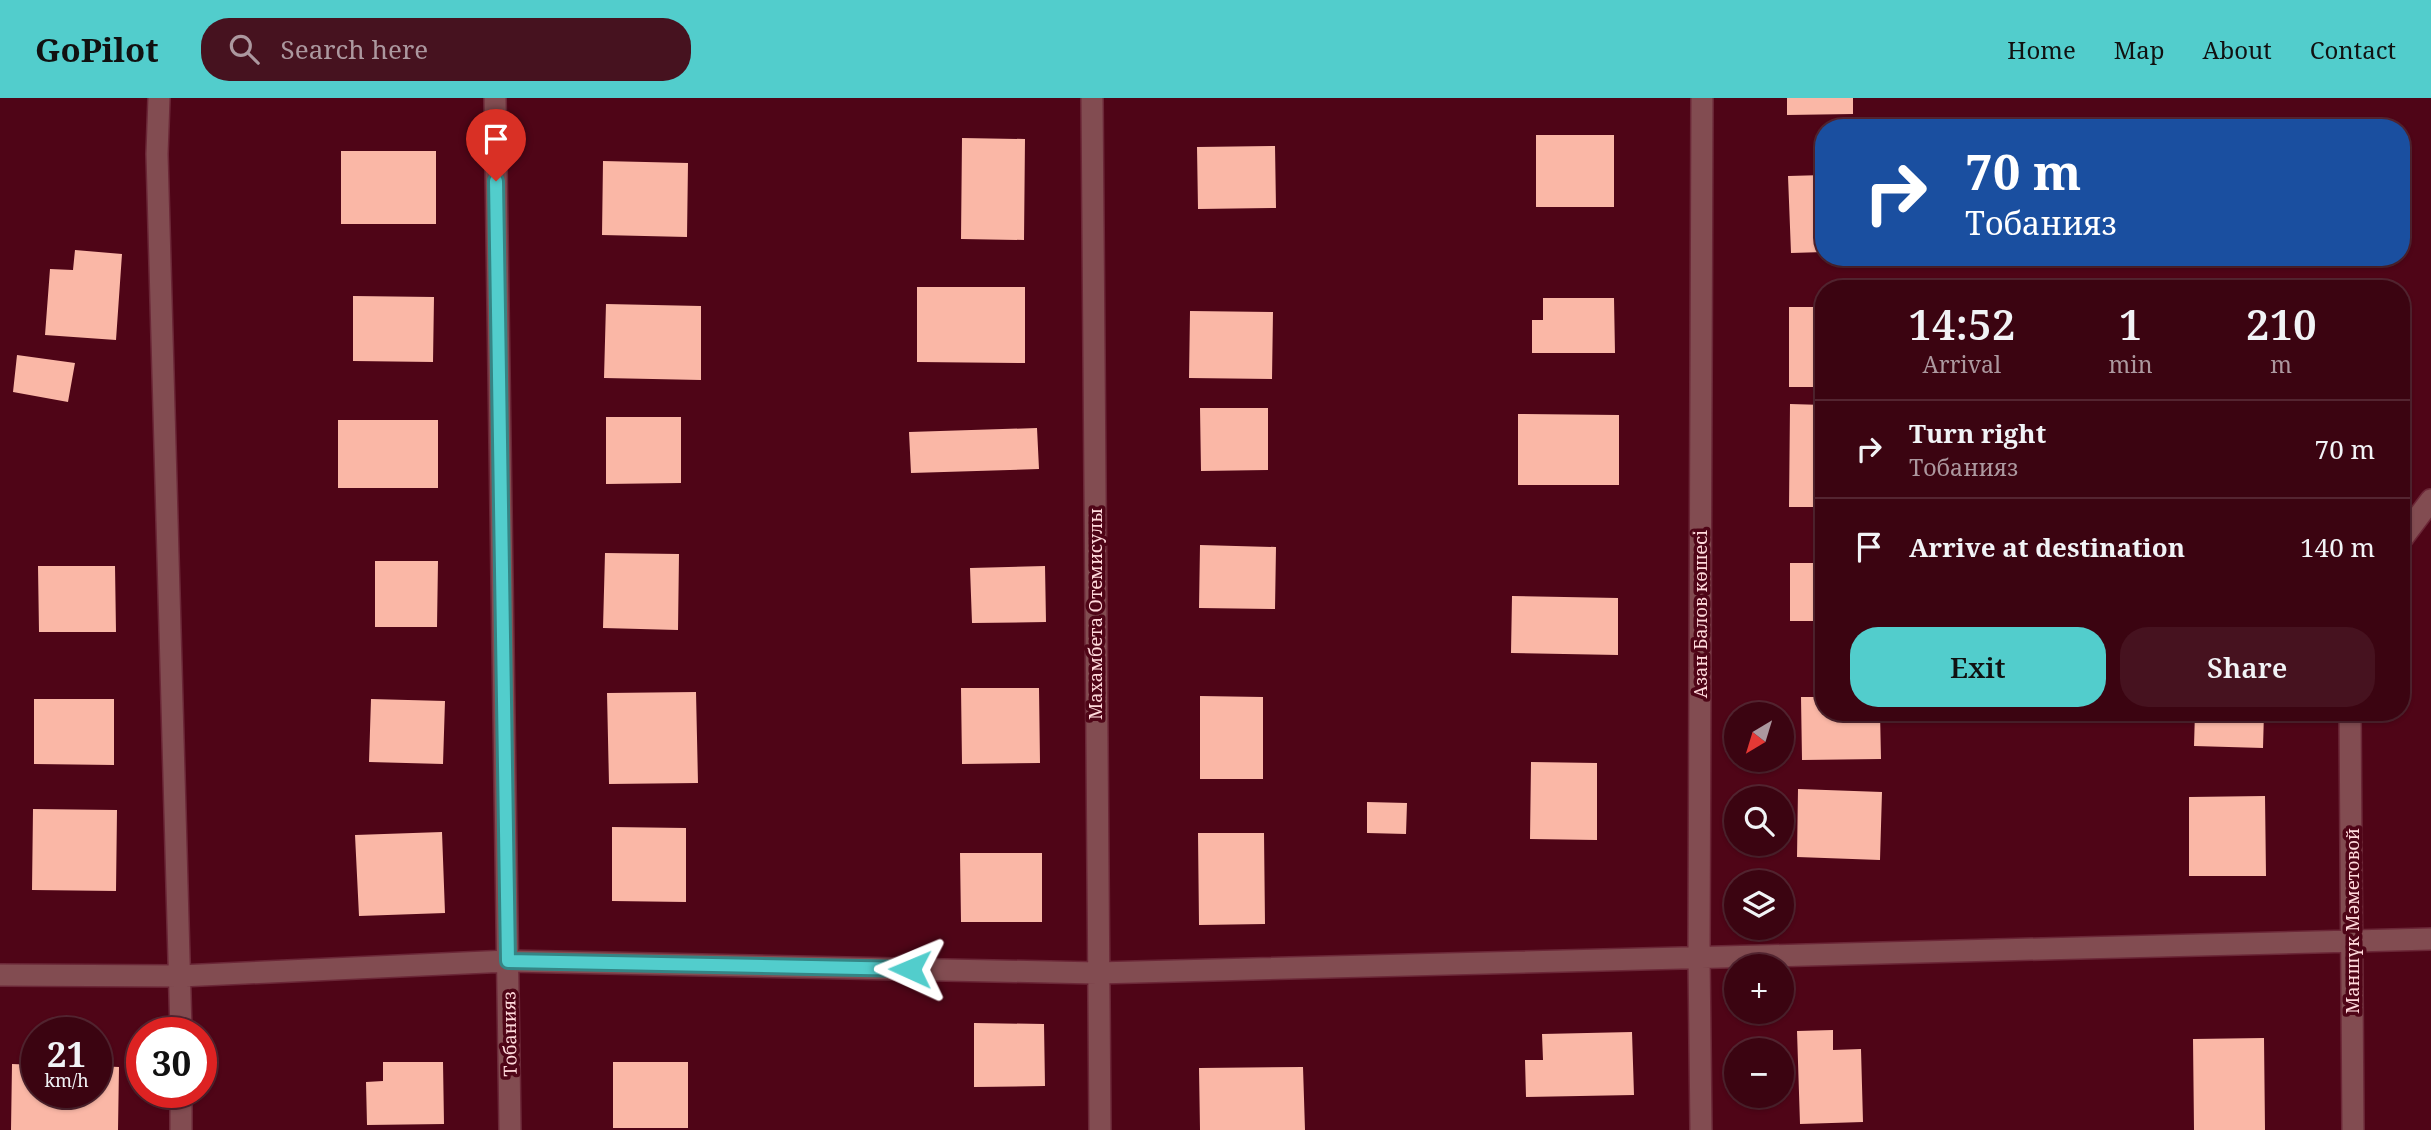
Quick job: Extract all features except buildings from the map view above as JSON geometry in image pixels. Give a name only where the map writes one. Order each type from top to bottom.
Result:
[{"type":"street","points":[[159,98],[158,154],[181,1017]]},
{"type":"street","name":"Тобанияз","points":[[495,98],[510,1130]]},
{"type":"street","name":"Махамбета Отемисулы","points":[[1092,98],[1100,1130]]},
{"type":"street","name":"Азан Балов көшесі","points":[[1701,1130],[1699,957],[1702,98]]},
{"type":"street","points":[[2410,528],[2431,500]]},
{"type":"street","name":"Маншүк Мәметовой","points":[[2350,721],[2353,1130]]},
{"type":"street","points":[[0,975],[180,976],[508,961],[1097,973],[2431,939]]},
{"type":"street","points":[[181,1108],[181,1130]]},
{"type":"route","points":[[496,181],[508,961],[910,969]]}]
